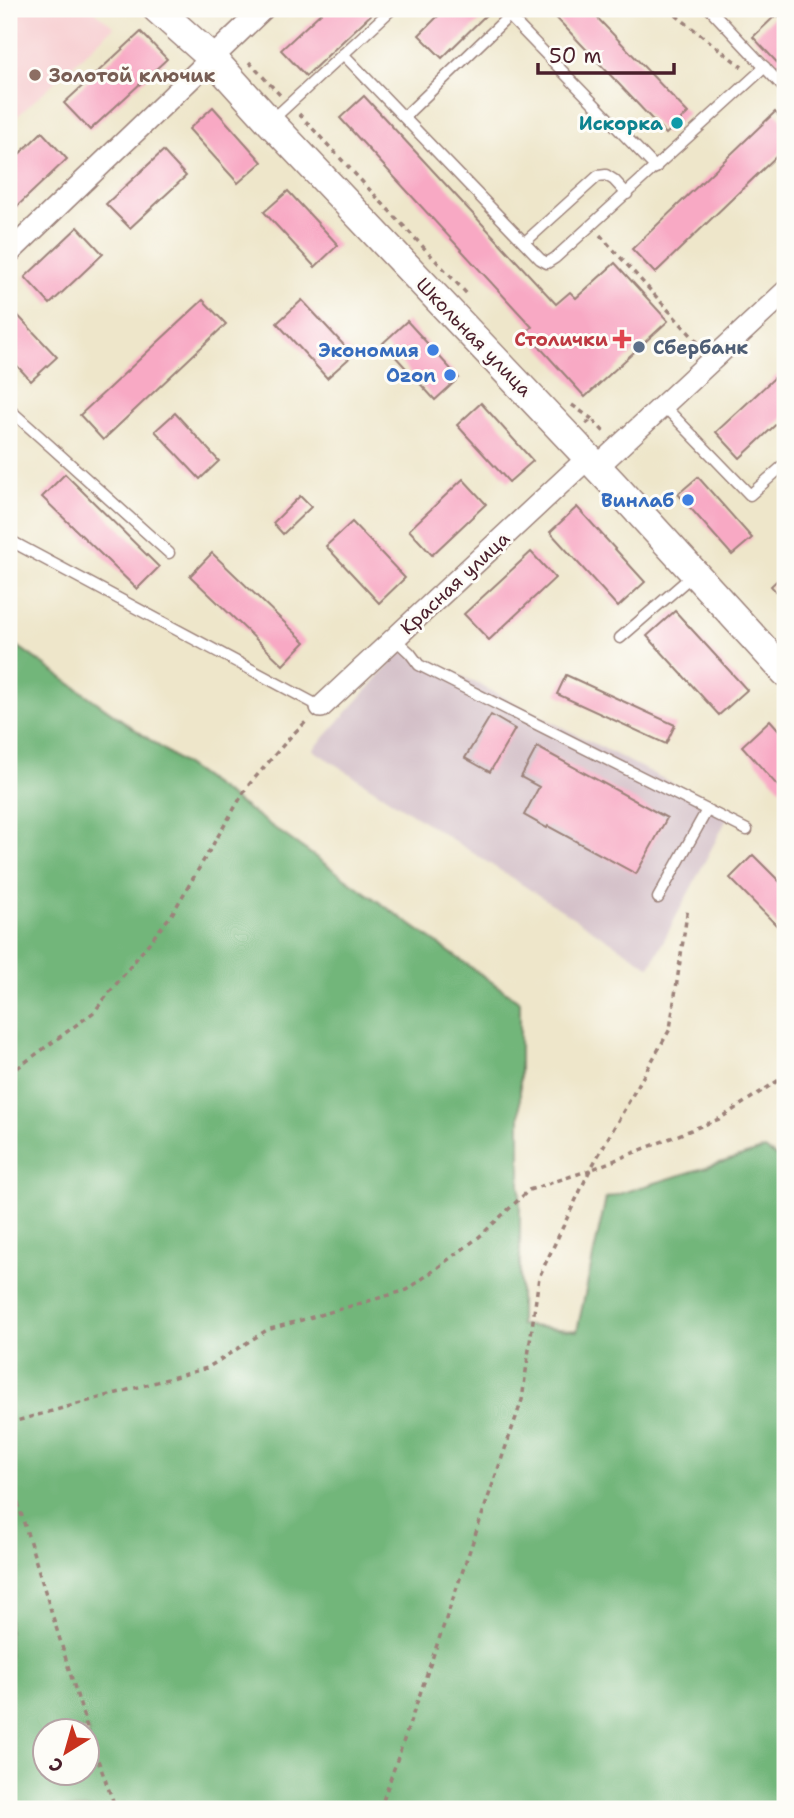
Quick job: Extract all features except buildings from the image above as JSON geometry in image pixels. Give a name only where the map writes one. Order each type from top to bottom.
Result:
[{"type":"street","name":"Школьная улица","points":[[157,9],[279,113],[785,672]]},
{"type":"street","points":[[9,253],[263,9]]},
{"type":"street","name":"Красная улица","points":[[321,707],[593,462],[664,406],[785,292]]},
{"type":"lane","points":[[279,113],[392,9]]},
{"type":"lane","points":[[710,9],[785,89]]},
{"type":"lane","points":[[405,116],[509,12],[656,168]]},
{"type":"lane","points":[[343,54],[540,259],[547,263],[656,168],[765,67]]},
{"type":"lane","points":[[525,242],[598,176],[606,175],[627,194]]},
{"type":"lane","points":[[664,406],[750,495],[785,464]]},
{"type":"lane","points":[[9,409],[169,553]]},
{"type":"lane","points":[[9,540],[321,707]]},
{"type":"lane","points":[[621,638],[694,574]]},
{"type":"lane","points":[[395,639],[419,665],[747,830]]},
{"type":"lane","points":[[658,898],[707,810]]},
{"type":"path","points":[[668,9],[755,77]]},
{"type":"path","points":[[249,61],[279,113],[468,295]]},
{"type":"path","points":[[592,225],[713,359]]},
{"type":"path","points":[[571,405],[592,419]]},
{"type":"path","points":[[9,1074],[94,1012],[172,914],[247,787],[292,735]]},
{"type":"path","points":[[380,1809],[522,1400],[539,1277],[590,1170],[670,1029],[688,907]]},
{"type":"path","points":[[9,1423],[207,1367],[267,1330],[407,1290],[479,1237],[529,1190],[590,1170],[719,1119],[785,1076]]},
{"type":"path","points":[[9,1474],[92,1744],[116,1809]]},
{"type":"shaded area","name":"Золотой ключик","points":[[9,9],[92,9],[114,27],[9,124]]},
{"type":"shaded area","points":[[401,652],[419,654],[730,813],[650,967],[313,750]]},
{"type":"green space","points":[[9,640],[520,1002],[520,1325],[577,1331],[606,1198],[765,1149],[785,1163],[785,1809],[9,1809]]},
{"type":"place","name":"Золотой ключик","points":[[35,75]]},
{"type":"place","name":"Искорка","points":[[677,123]]},
{"type":"place","name":"Столички","points":[[622,339]]},
{"type":"place","name":"Сбербанк","points":[[639,347]]},
{"type":"place","name":"Экономия","points":[[433,350]]},
{"type":"place","name":"Ozon","points":[[450,375]]},
{"type":"place","name":"Винлаб","points":[[688,500]]}]
